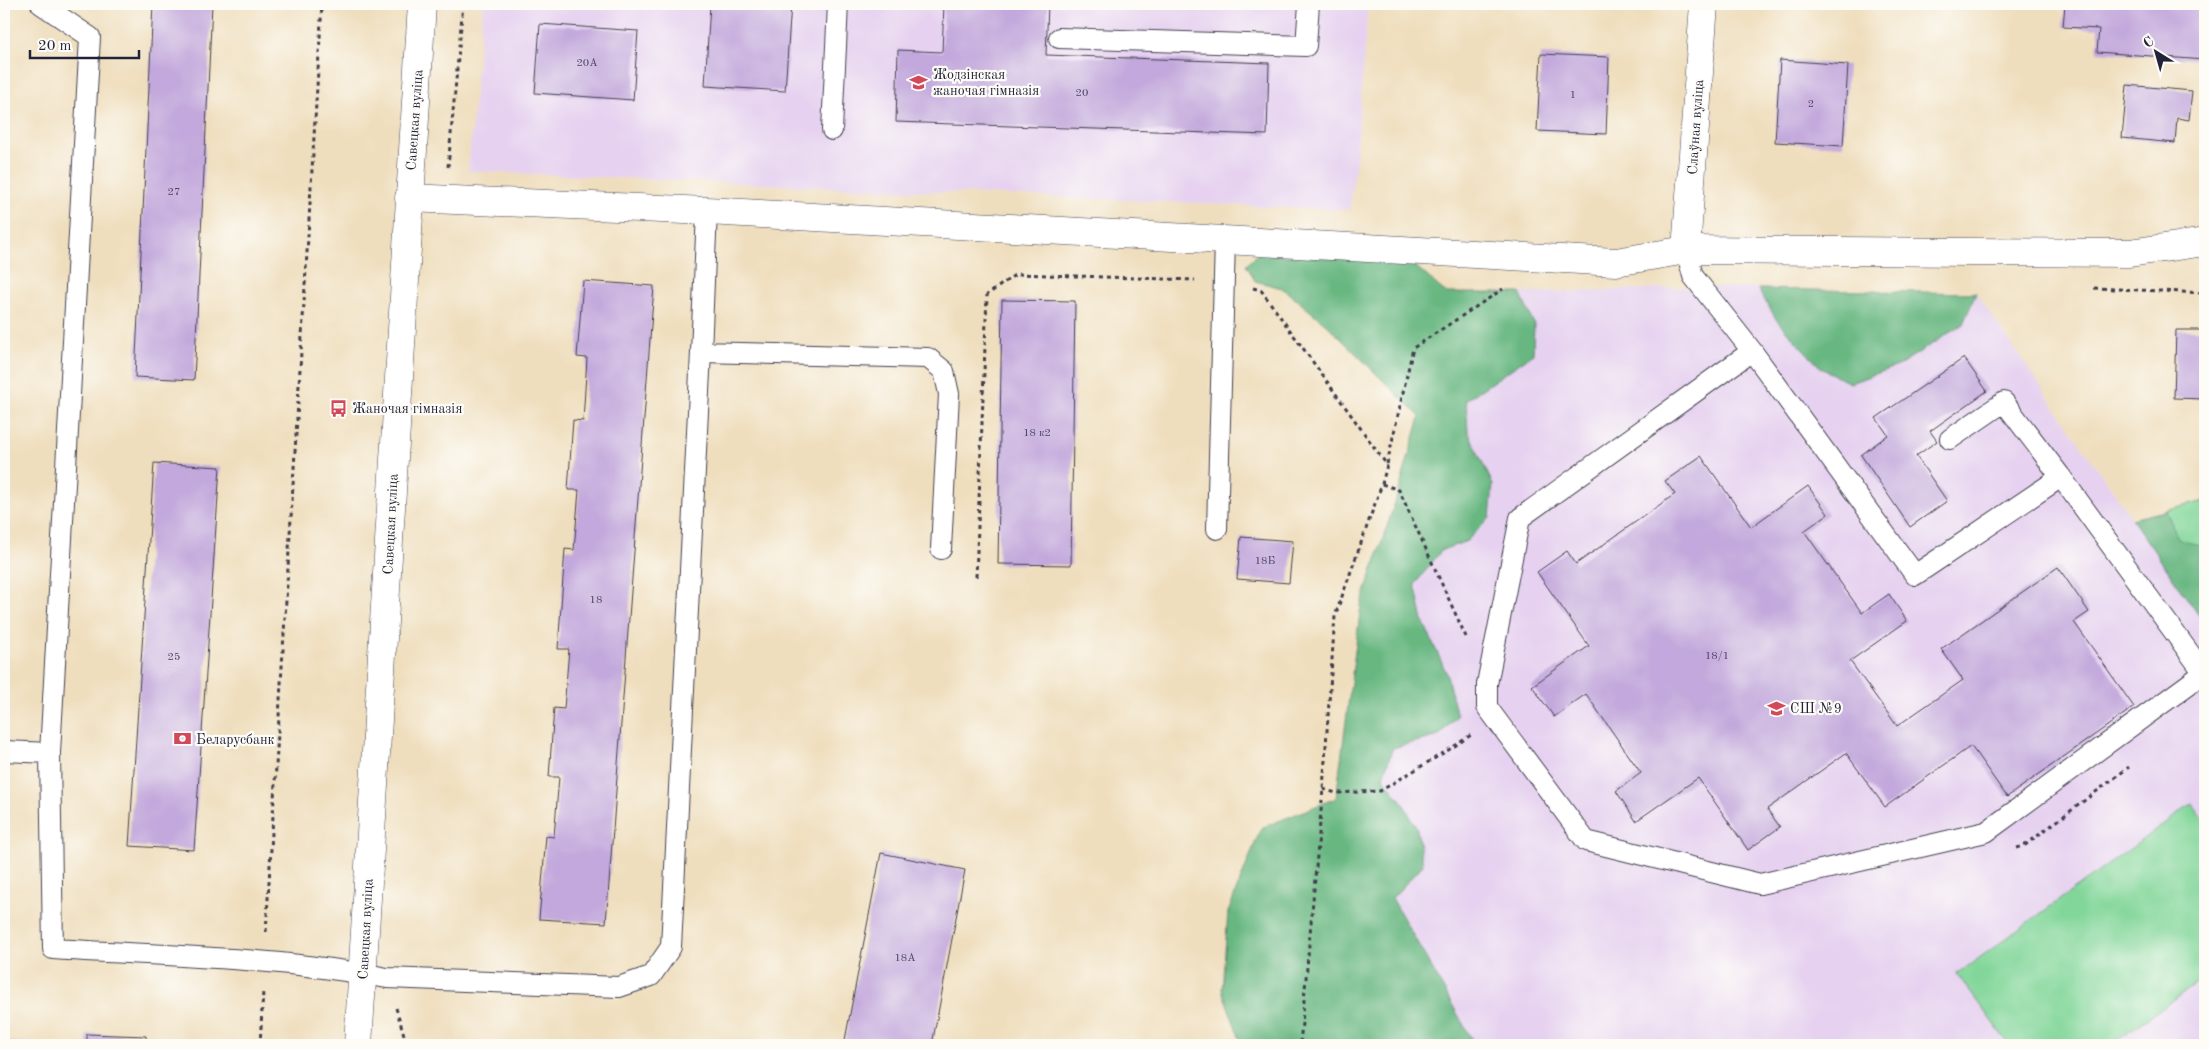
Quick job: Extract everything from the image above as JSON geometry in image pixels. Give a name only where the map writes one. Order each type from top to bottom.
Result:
[{"type":"street","name":"Савецкая вуліца","points":[[358,1045],[375,976],[409,198],[422,4]]},
{"type":"street","name":"Слаўная вуліца","points":[[1686,250],[1704,4]]},
{"type":"street","points":[[409,198],[707,211],[1616,262],[1686,250],[2129,253],[2205,242]]},
{"type":"lane","points":[[41,4],[90,37],[50,753],[53,950],[264,962],[375,976],[619,987],[651,976],[671,947],[707,211]]},
{"type":"lane","points":[[832,130],[838,4]]},
{"type":"lane","points":[[1059,38],[1306,46],[1309,4]]},
{"type":"lane","points":[[1218,529],[1225,241]]},
{"type":"lane","points":[[1686,250],[1693,276],[1752,351],[1915,574],[2061,477]]},
{"type":"lane","points":[[1752,351],[1520,518],[1487,684],[1487,707],[1586,841],[1760,884],[1986,832],[2204,673],[2004,402],[1950,439]]},
{"type":"lane","points":[[701,352],[928,358],[944,370],[949,394],[941,549]]},
{"type":"lane","points":[[4,752],[50,753]]},
{"type":"path","points":[[260,1045],[322,4]]},
{"type":"path","points":[[1382,484],[1399,490],[1487,684]]},
{"type":"path","points":[[1324,788],[1336,792],[1380,791],[1450,749],[1494,718]]},
{"type":"path","points":[[375,976],[407,1045]]},
{"type":"shaded area","name":"Жодзінская жаночая гімназія","points":[[483,4],[1368,4],[1356,160],[1349,210],[468,171]]},
{"type":"shaded area","name":"СШ №9","points":[[1703,287],[1976,293],[2205,624],[2205,1045],[1475,1045],[1336,798],[1361,605],[1399,490],[1436,361],[1520,293]]},
{"type":"green space","points":[[1258,254],[1412,263],[1446,293],[1520,293],[1534,324],[1533,354],[1466,400],[1468,431],[1493,485],[1490,518],[1467,541],[1442,550],[1415,584],[1423,621],[1446,672],[1457,716],[1439,736],[1393,748],[1383,777],[1403,803],[1417,829],[1423,865],[1392,898],[1475,1045],[1242,1045],[1222,990],[1228,912],[1261,828],[1336,798],[1361,605],[1399,490],[1420,417],[1326,324],[1282,288],[1255,281],[1246,264]]},
{"type":"green space","points":[[1758,289],[1976,293],[1963,324],[1898,366],[1850,383],[1821,368],[1778,322]]},
{"type":"green space","points":[[2205,501],[2205,624],[2132,519]]},
{"type":"green space","points":[[2166,511],[2178,538],[2205,548],[2205,624],[2132,519]]},
{"type":"green space","points":[[2192,804],[2205,822],[2205,977],[2111,1045],[2009,1045],[1957,974]]},
{"type":"building","points":[[153,4],[212,4],[194,380],[135,377]]},
{"type":"building","points":[[710,4],[791,4],[785,91],[705,86]]},
{"type":"building","points":[[944,4],[1048,4],[1046,55],[1269,63],[1267,135],[896,122],[898,50],[942,52]]},
{"type":"building","points":[[2065,4],[2205,4],[2205,60],[2097,52],[2099,29],[2063,27]]},
{"type":"building","points":[[540,24],[638,31],[633,100],[535,93]]},
{"type":"building","points":[[1541,54],[1609,57],[1606,134],[1537,131]]},
{"type":"building","points":[[1780,60],[1848,65],[1843,146],[1775,142]]},
{"type":"building","points":[[2127,85],[2192,91],[2189,120],[2177,118],[2175,143],[2122,138]]},
{"type":"building","points":[[583,281],[654,286],[606,923],[539,919],[546,836],[554,837],[559,777],[549,777],[554,708],[564,709],[569,649],[558,649],[565,549],[574,550],[579,490],[568,490],[573,420],[583,421],[587,358],[577,357]]},
{"type":"building","points":[[1002,300],[1075,301],[1071,565],[998,564]]},
{"type":"building","points":[[2176,330],[2205,330],[2205,399],[2174,398]]},
{"type":"building","points":[[1964,358],[1987,391],[1930,431],[1937,441],[1916,456],[1947,501],[1910,527],[1861,455],[1888,435],[1876,418]]},
{"type":"building","points":[[1701,456],[1751,527],[1808,486],[1828,514],[1804,531],[1862,613],[1889,594],[1907,621],[1850,661],[1897,726],[1963,680],[1941,649],[2058,567],[2089,612],[2074,622],[2134,707],[2007,797],[1971,746],[1885,807],[1846,753],[1767,809],[1780,827],[1748,850],[1698,778],[1636,821],[1616,791],[1641,773],[1586,694],[1554,717],[1532,686],[1589,646],[1537,572],[1567,551],[1576,564],[1675,494],[1665,481]]},
{"type":"building","points":[[154,463],[220,467],[194,850],[129,846]]},
{"type":"building","points":[[1241,537],[1293,541],[1289,583],[1237,579]]},
{"type":"building","points":[[881,853],[965,870],[932,1045],[844,1045]]},
{"type":"building","points":[[87,1034],[146,1036],[146,1045],[87,1045]]},
{"type":"building","points":[[4,1042],[47,1044],[47,1045],[4,1045]]},
{"type":"place","name":"Жодзінская жаночая гімназія","points":[[919,82]]},
{"type":"place","name":"Жаночая гімназія","points":[[338,408]]},
{"type":"place","name":"СШ №9","points":[[1776,708]]},
{"type":"place","name":"Беларусбанк","points":[[182,739]]}]
